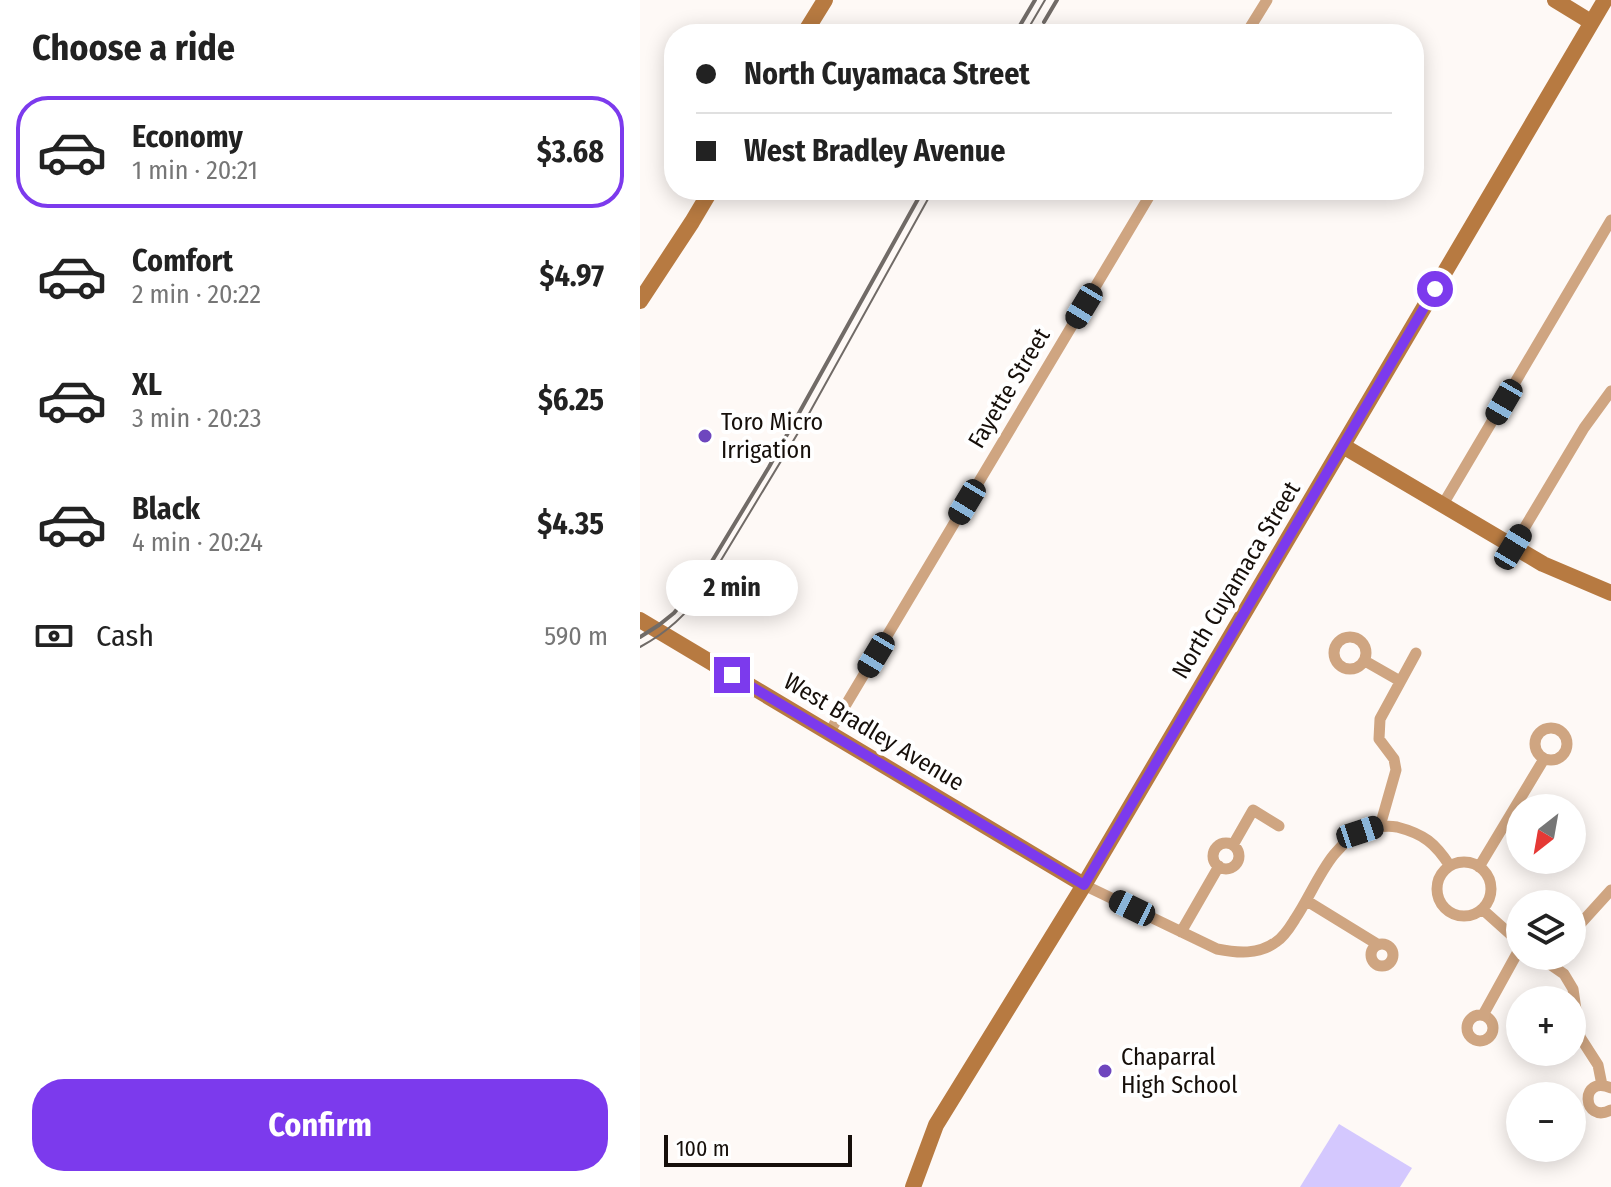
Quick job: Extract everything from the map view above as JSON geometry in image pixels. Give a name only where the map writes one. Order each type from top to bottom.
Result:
[{"type":"main road","points":[[810,24],[825,0]]},
{"type":"main road","points":[[1555,0],[1591,22]]},
{"type":"main road","name":"North Cuyamaca Street","points":[[913,1187],[936,1125],[1084,885],[1605,0]]},
{"type":"main road","points":[[640,301],[705,200]]},
{"type":"main road","points":[[1343,446],[1543,564],[1611,593]]},
{"type":"main road","name":"West Bradley Avenue","points":[[640,620],[1084,885]]},
{"type":"street","points":[[1252,24],[1267,0]]},
{"type":"street","name":"Fayette Street","points":[[829,733],[1147,200]]},
{"type":"street","points":[[1442,506],[1611,220]]},
{"type":"street","points":[[1513,547],[1584,428],[1611,391]]},
{"type":"street","points":[[1380,826],[1396,770],[1394,759],[1379,739],[1380,719],[1416,653]]},
{"type":"street","points":[[1365,661],[1400,681]]},
{"type":"street","points":[[1479,867],[1544,759]]},
{"type":"street","points":[[1233,845],[1253,810],[1279,826]]},
{"type":"street","points":[[1084,885],[1217,949],[1236,953],[1275,944],[1307,901],[1332,856],[1360,832],[1380,826],[1414,832],[1427,838],[1450,866]]},
{"type":"street","points":[[1225,843],[1233,845],[1239,855],[1237,862],[1227,868],[1219,866],[1213,856],[1215,849],[1225,843]]},
{"type":"street","points":[[1464,862],[1479,867],[1488,878],[1488,901],[1482,909],[1467,916],[1450,912],[1438,898],[1437,889],[1443,872],[1450,866],[1464,862]]},
{"type":"street","points":[[1181,932],[1219,866]]},
{"type":"street","points":[[1586,918],[1611,890]]},
{"type":"street","points":[[1307,901],[1377,944]]},
{"type":"street","points":[[1482,909],[1506,932]]},
{"type":"street","points":[[1483,1015],[1507,970]]},
{"type":"street","points":[[1559,970],[1573,989],[1580,1037],[1598,1065],[1606,1087],[1597,1086],[1590,1091],[1589,1105],[1599,1114],[1611,1110]]},
{"type":"shaded area","points":[[1339,1124],[1412,1168],[1400,1187],[1300,1187]]},
{"type":"tram line","points":[[1031,24],[1045,0]]},
{"type":"tram line","points":[[640,647],[675,623],[703,590],[801,428],[927,200]]},
{"type":"railway","points":[[1021,24],[1035,0]]},
{"type":"railway","points":[[1044,22],[1057,0]]},
{"type":"railway","points":[[640,637],[674,613],[700,581],[769,467],[917,200]]},
{"type":"place","name":"Toro Micro Irrigation","points":[[705,436]]},
{"type":"place","name":"Chaparral High School","points":[[1105,1071]]},
{"type":"route","points":[[732,675],[1084,885],[1435,289]]}]
